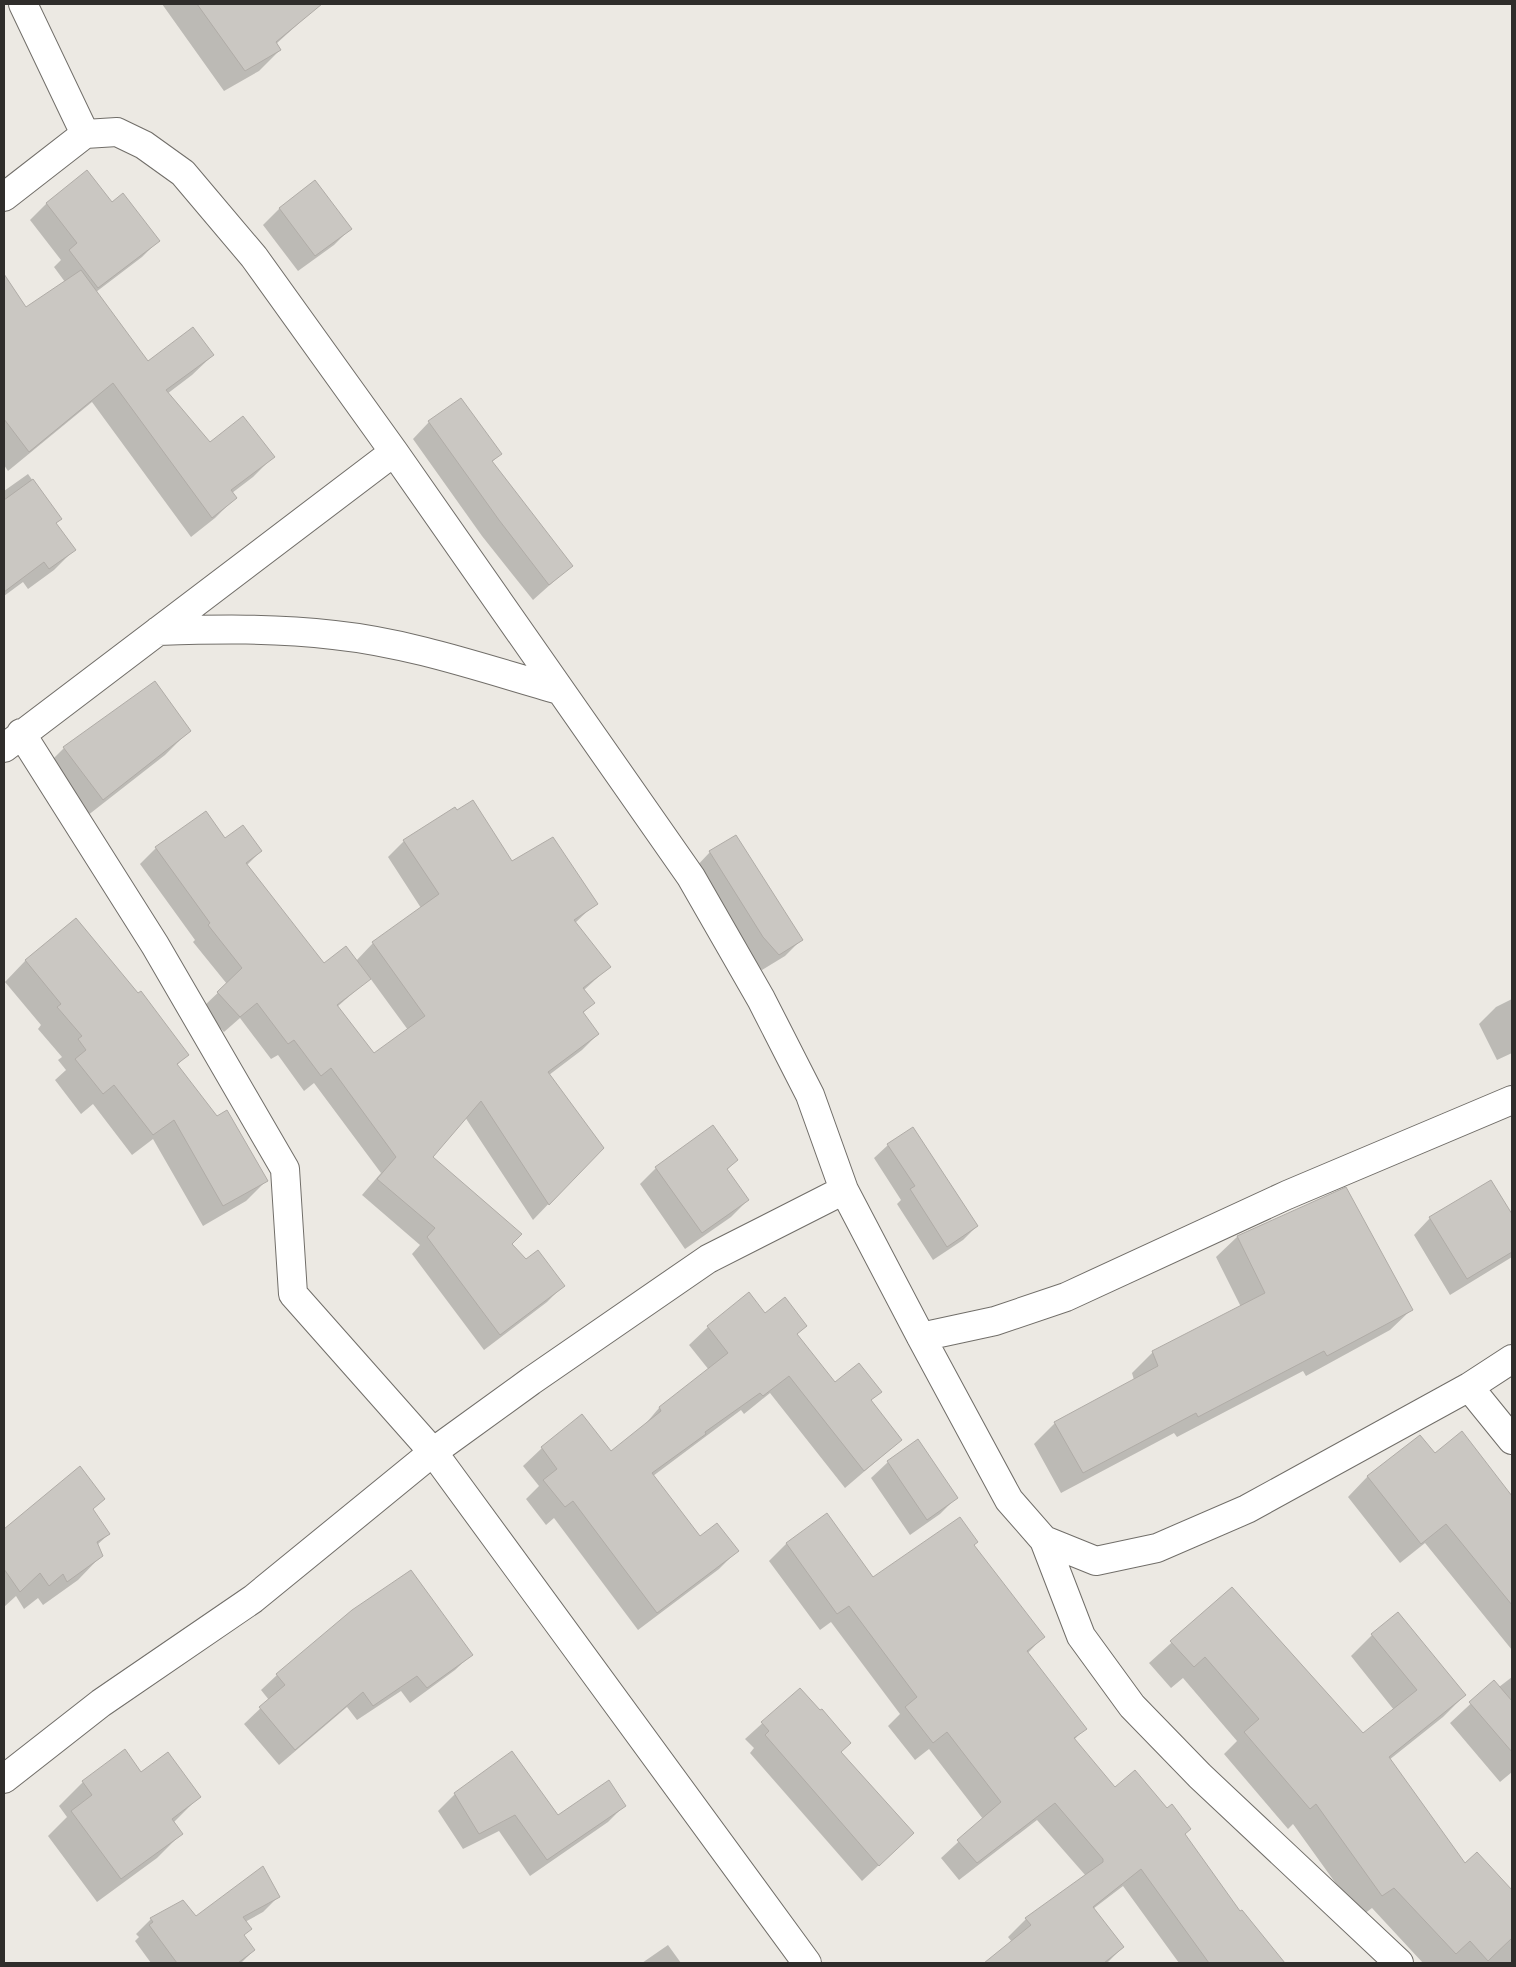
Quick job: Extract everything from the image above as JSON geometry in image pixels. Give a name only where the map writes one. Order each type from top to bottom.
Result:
[{"type":"street","points":[[23,4],[85,134]]},
{"type":"street","points":[[4,197],[85,134],[117,132],[144,145],[183,174],[254,256],[394,452],[691,877],[757,991],[810,1095],[844,1190],[921,1336],[1009,1500],[1044,1540],[1081,1636],[1132,1706],[1200,1776],[1399,1963]]},
{"type":"street","points":[[394,452],[13,741],[155,944],[284,1169],[293,1294],[432,1452],[807,1963]]},
{"type":"street","points":[[158,631],[256,628],[335,635],[426,651],[559,690]]},
{"type":"street","points":[[921,1336],[994,1321],[1066,1297],[1286,1195],[1512,1100]]},
{"type":"street","points":[[4,1779],[101,1703],[252,1599],[432,1452],[708,1259],[844,1190]]},
{"type":"street","points":[[1044,1540],[1096,1561],[1157,1548],[1247,1509],[1469,1387],[1512,1359]]},
{"type":"street","points":[[1469,1387],[1512,1440]]},
{"type":"building","points":[[197,4],[322,4],[276,42],[281,50],[245,71]]},
{"type":"building","points":[[87,170],[112,202],[123,193],[160,241],[98,288],[69,250],[77,243],[46,203]]},
{"type":"building","points":[[315,180],[352,229],[315,256],[279,208]]},
{"type":"building","points":[[81,270],[148,361],[193,327],[214,355],[166,390],[210,442],[243,416],[275,457],[231,490],[237,498],[212,518],[113,383],[29,452],[4,419],[4,274],[26,307]]},
{"type":"building","points":[[461,398],[502,454],[492,461],[573,566],[549,585],[499,520],[428,421]]},
{"type":"building","points":[[33,479],[62,519],[56,523],[76,550],[49,569],[44,562],[4,592],[4,500]]},
{"type":"building","points":[[155,681],[191,731],[103,800],[63,747]]},
{"type":"building","points":[[473,800],[512,861],[553,837],[598,904],[574,920],[611,967],[583,988],[595,1003],[583,1012],[599,1034],[548,1072],[604,1148],[549,1205],[481,1101],[433,1157],[522,1234],[512,1244],[526,1259],[538,1250],[565,1286],[500,1335],[427,1237],[435,1228],[377,1179],[396,1157],[331,1068],[321,1076],[294,1040],[288,1044],[257,1003],[240,1017],[217,992],[242,968],[208,925],[210,923],[155,847],[206,811],[225,838],[243,825],[262,851],[246,863],[324,963],[346,946],[371,979],[337,1005],[374,1053],[425,1016],[372,942],[439,894],[403,840],[455,807],[457,810]]},
{"type":"building","points":[[736,835],[803,940],[779,955],[763,937],[709,851]]},
{"type":"building","points":[[76,918],[138,993],[141,991],[189,1055],[177,1064],[217,1116],[227,1110],[268,1181],[223,1206],[174,1120],[153,1135],[114,1085],[103,1094],[75,1059],[86,1050],[78,1039],[82,1036],[57,1007],[61,1004],[25,960]]},
{"type":"building","points":[[713,1125],[738,1160],[727,1169],[749,1200],[702,1233],[655,1167]]},
{"type":"building","points":[[913,1127],[978,1226],[947,1247],[910,1189],[915,1186],[887,1144]]},
{"type":"building","points":[[1491,1180],[1512,1214],[1512,1252],[1467,1279],[1429,1217]]},
{"type":"building","points":[[1346,1187],[1413,1310],[1327,1356],[1324,1351],[1198,1417],[1196,1413],[1083,1473],[1054,1422],[1158,1366],[1152,1351],[1265,1293],[1237,1236]]},
{"type":"building","points":[[749,1292],[765,1313],[785,1297],[807,1326],[797,1334],[835,1382],[859,1363],[882,1392],[871,1400],[902,1440],[864,1471],[789,1376],[763,1396],[760,1393],[652,1473],[700,1536],[717,1523],[739,1551],[657,1613],[573,1501],[565,1507],[543,1480],[557,1469],[541,1447],[582,1414],[611,1451],[661,1411],[659,1407],[728,1353],[707,1326]]},
{"type":"building","points":[[1462,1431],[1512,1496],[1512,1605],[1446,1524],[1421,1544],[1367,1476],[1420,1435],[1435,1453]]},
{"type":"building","points":[[918,1439],[958,1498],[927,1520],[887,1461]]},
{"type":"building","points":[[80,1466],[105,1499],[93,1509],[110,1534],[97,1542],[103,1556],[67,1582],[63,1574],[49,1586],[40,1573],[20,1592],[4,1569],[4,1529]]},
{"type":"building","points":[[827,1513],[873,1577],[960,1517],[978,1542],[974,1545],[1045,1637],[1027,1651],[1087,1729],[1074,1738],[1115,1787],[1135,1770],[1167,1808],[1172,1804],[1191,1829],[1185,1834],[1240,1911],[1242,1910],[1285,1963],[1209,1963],[1141,1869],[1093,1907],[1124,1947],[1104,1963],[984,1963],[1031,1925],[1025,1918],[1103,1862],[1103,1859],[1055,1803],[977,1863],[957,1840],[1001,1802],[947,1732],[933,1743],[905,1707],[917,1697],[849,1606],[837,1614],[786,1543]]},
{"type":"building","points":[[411,1570],[473,1655],[427,1688],[417,1676],[373,1706],[363,1692],[295,1750],[259,1707],[285,1685],[276,1674],[352,1610]]},
{"type":"building","points":[[1232,1587],[1363,1733],[1417,1690],[1371,1634],[1398,1612],[1466,1695],[1389,1757],[1465,1863],[1477,1852],[1512,1890],[1512,1938],[1488,1961],[1470,1941],[1456,1954],[1394,1888],[1382,1896],[1316,1804],[1310,1809],[1244,1732],[1259,1719],[1205,1657],[1194,1667],[1170,1641]]},
{"type":"building","points":[[1494,1680],[1512,1701],[1512,1752],[1469,1702]]},
{"type":"building","points":[[800,1688],[820,1710],[822,1709],[851,1743],[841,1752],[914,1833],[879,1866],[765,1735],[769,1731],[761,1722]]},
{"type":"building","points":[[125,1749],[141,1772],[168,1752],[201,1797],[172,1819],[183,1834],[121,1879],[71,1811],[92,1795],[82,1781]]},
{"type":"building","points":[[512,1751],[558,1815],[609,1780],[626,1806],[547,1860],[515,1815],[479,1834],[454,1793]]},
{"type":"building","points":[[263,1866],[280,1897],[243,1917],[252,1929],[244,1935],[255,1950],[238,1963],[177,1963],[149,1925],[153,1922],[150,1918],[183,1900],[196,1916]]}]
